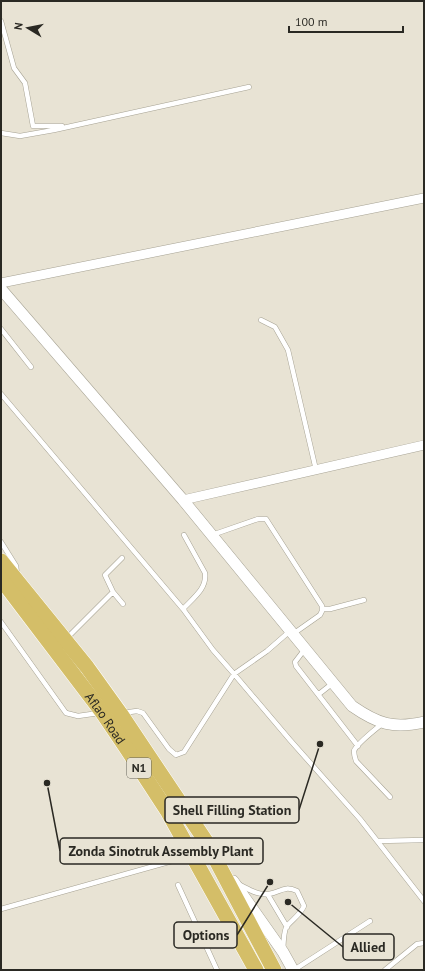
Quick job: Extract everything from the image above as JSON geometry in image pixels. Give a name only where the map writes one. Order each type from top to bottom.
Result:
[{"type":"highway","name":"Aflao Road","points":[[1,561],[87,667],[120,713],[207,843],[274,970]]},
{"type":"highway","name":"Aflao Road","points":[[1,579],[102,712],[168,812],[256,970]]},
{"type":"street","points":[[1,283],[424,198]]},
{"type":"street","points":[[1,289],[183,500],[352,706],[368,717],[383,723],[400,726],[424,722]]},
{"type":"street","points":[[183,500],[424,445]]},
{"type":"street","name":"Aflao Road","points":[[207,843],[283,952],[293,970]]},
{"type":"lane","points":[[1,21],[14,68],[25,83],[33,126],[70,126]]},
{"type":"lane","points":[[1,133],[20,136],[249,87]]},
{"type":"lane","points":[[261,320],[275,327],[288,350],[316,470]]},
{"type":"lane","points":[[1,329],[31,367]]},
{"type":"lane","points":[[1,394],[183,609],[212,650],[360,819],[424,901]]},
{"type":"lane","points":[[120,713],[136,711],[143,713],[169,749],[176,755],[184,752],[234,674],[292,632],[320,615],[322,606],[266,519],[258,519],[212,535]]},
{"type":"lane","points":[[183,609],[204,587],[206,580],[205,573],[184,535]]},
{"type":"lane","points":[[1,542],[16,566],[18,581]]},
{"type":"lane","points":[[122,558],[105,574],[114,592],[124,604]]},
{"type":"lane","points":[[65,640],[114,592]]},
{"type":"lane","points":[[322,609],[330,609],[364,600]]},
{"type":"lane","points":[[1,622],[66,713],[78,716],[102,712]]},
{"type":"lane","points":[[305,649],[296,658],[296,666],[358,746]]},
{"type":"lane","points":[[318,694],[333,683]]},
{"type":"lane","points":[[383,723],[354,750],[356,761],[390,797]]},
{"type":"lane","points":[[378,841],[424,840]]},
{"type":"lane","points":[[1,909],[193,855]]},
{"type":"lane","points":[[234,882],[255,893],[268,895],[291,888],[297,891],[304,906],[302,912],[287,927],[284,936],[283,952]]},
{"type":"lane","points":[[178,885],[217,970]]},
{"type":"lane","points":[[268,895],[287,927]]},
{"type":"lane","points":[[293,970],[370,921]]},
{"type":"lane","points":[[385,970],[417,944],[424,943]]},
{"type":"place","name":"Shell Filling Station","points":[[320,744]]},
{"type":"place","name":"Zonda Sinotruk Assembly Plant","points":[[47,783]]},
{"type":"place","name":"Options","points":[[270,882]]},
{"type":"place","name":"Allied","points":[[288,902]]}]
